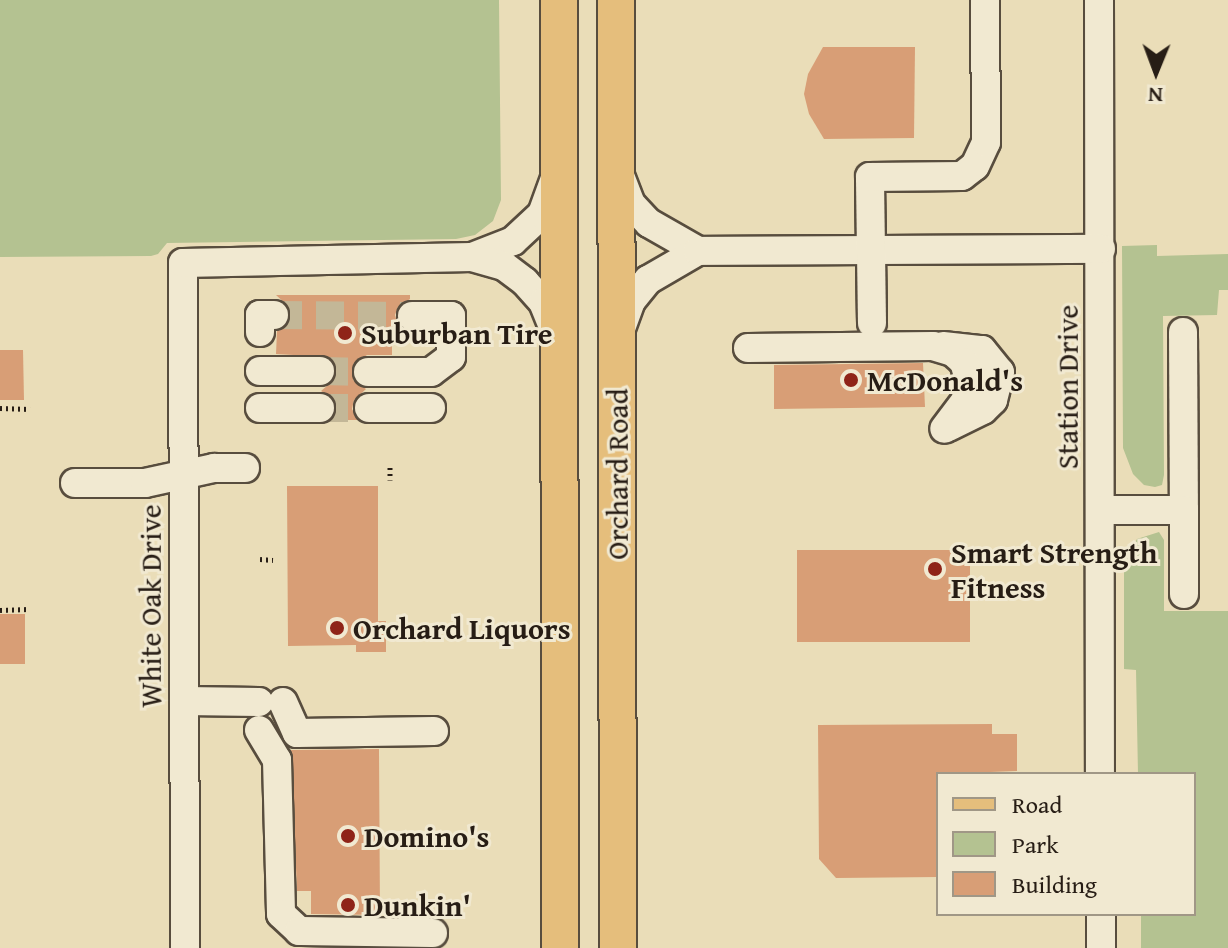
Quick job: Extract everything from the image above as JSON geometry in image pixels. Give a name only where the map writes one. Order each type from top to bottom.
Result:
[{"type":"main road","name":"Orchard Road","points":[[559,0],[560,948]]},
{"type":"main road","name":"Orchard Road","points":[[616,0],[618,948]]},
{"type":"street","points":[[872,323],[870,177],[962,176],[981,156],[986,142],[985,0]]},
{"type":"street","name":"Station Drive","points":[[1099,0],[1100,772]]},
{"type":"street","points":[[472,257],[513,241],[542,214],[559,169]]},
{"type":"street","points":[[617,169],[631,204],[649,223],[698,251],[1101,249]]},
{"type":"street","points":[[616,340],[631,301],[648,280],[698,251]]},
{"type":"street","points":[[472,257],[504,266],[525,282],[543,302],[559,341]]},
{"type":"street","name":"White Oak Drive","points":[[185,948],[183,263],[472,257]]},
{"type":"street","points":[[368,390],[431,390],[451,357],[451,316],[412,316]]},
{"type":"street","points":[[1183,332],[1184,594]]},
{"type":"street","points":[[748,348],[933,346],[953,352],[964,362],[969,380],[966,400],[944,429]]},
{"type":"street","points":[[260,389],[320,390]]},
{"type":"street","points":[[75,483],[145,483],[214,468],[245,468]]},
{"type":"street","points":[[1101,510],[1184,510]]},
{"type":"street","points":[[185,701],[267,711],[297,733],[434,731]]},
{"type":"street","points":[[267,711],[277,760],[281,914],[299,931],[433,933]]},
{"type":"street","points":[[1101,916],[1101,948]]},
{"type":"path","points":[[0,408],[30,409]]},
{"type":"path","points":[[390,467],[390,480]]},
{"type":"path","points":[[260,559],[273,560]]},
{"type":"path","points":[[0,610],[29,609]]},
{"type":"green space","points":[[0,0],[499,0],[501,200],[493,221],[475,235],[456,239],[167,243],[158,254],[151,256],[0,257]]},
{"type":"green space","points":[[1157,245],[1157,256],[1228,254],[1228,290],[1219,290],[1217,315],[1163,316],[1164,475],[1162,485],[1155,487],[1144,485],[1133,474],[1123,448],[1122,246]]},
{"type":"green space","points":[[1159,532],[1164,540],[1164,611],[1228,611],[1228,948],[1141,948],[1141,916],[1196,916],[1196,772],[1138,772],[1136,670],[1124,669],[1124,562],[1137,539]]},
{"type":"building","points":[[823,47],[915,47],[914,138],[824,139],[809,114],[804,94],[808,74]]},
{"type":"building","points":[[276,295],[410,295],[395,315],[398,325],[410,333],[392,333],[392,355],[367,355],[353,364],[353,380],[366,389],[354,400],[352,409],[358,420],[331,420],[337,409],[335,400],[321,391],[334,380],[337,372],[329,357],[276,354],[277,331],[288,324],[291,316],[288,306]]},
{"type":"building","points":[[0,350],[23,350],[24,400],[0,400]]},
{"type":"building","points":[[923,363],[925,407],[774,409],[774,365]]},
{"type":"building","points":[[287,486],[378,486],[378,621],[386,621],[386,652],[356,652],[356,645],[288,646]]},
{"type":"building","points":[[797,550],[970,550],[970,642],[797,642]]},
{"type":"building","points":[[0,614],[25,614],[25,664],[0,664]]},
{"type":"building","points":[[992,724],[992,734],[1017,734],[1017,771],[936,772],[936,877],[836,878],[819,859],[818,725]]},
{"type":"building","points":[[379,749],[380,915],[311,914],[311,891],[297,891],[291,750]]},
{"type":"tunnel","points":[[274,315],[412,316]]},
{"type":"tunnel","points":[[320,371],[368,372]]},
{"type":"tunnel","points":[[320,408],[369,408]]},
{"type":"place","name":"Suburban Tire","points":[[345,333]]},
{"type":"place","name":"McDonald's","points":[[851,380]]},
{"type":"place","name":"Smart Strength Fitness","points":[[935,569]]},
{"type":"place","name":"Orchard Liquors","points":[[337,628]]},
{"type":"place","name":"Domino's","points":[[348,836]]},
{"type":"place","name":"Dunkin'","points":[[348,905]]}]
